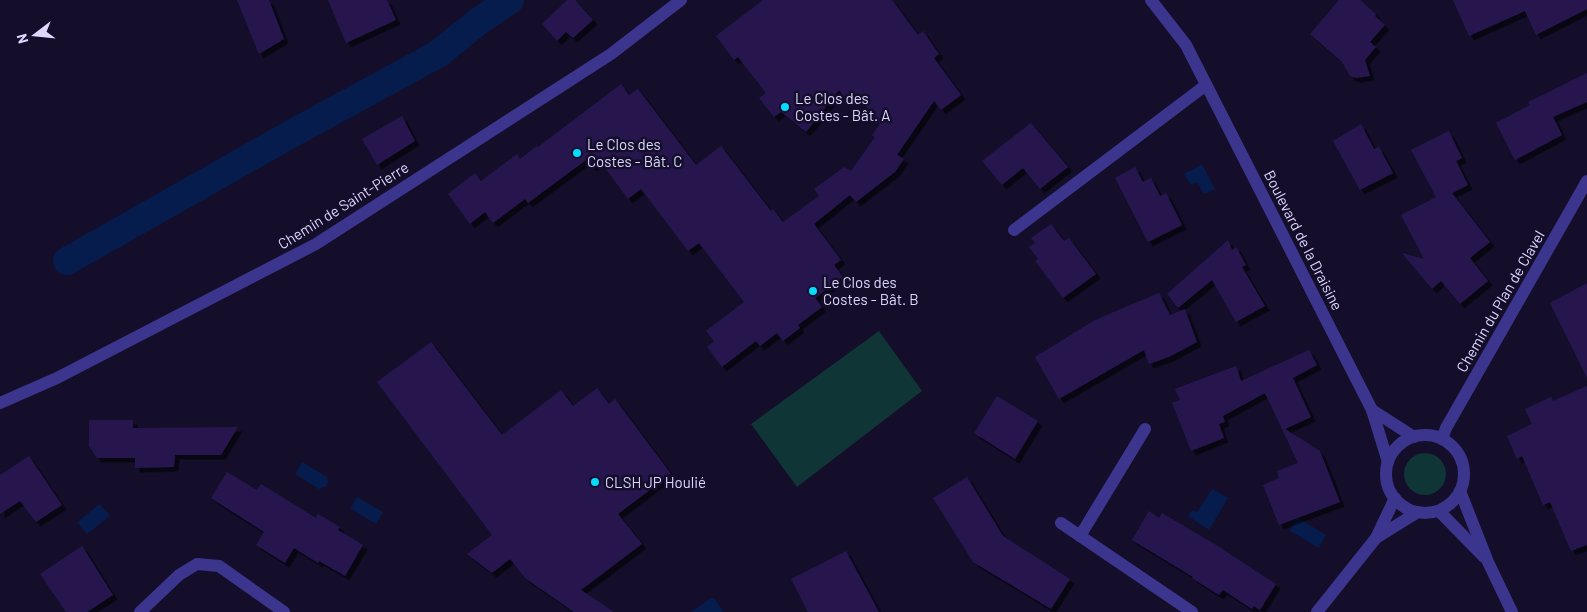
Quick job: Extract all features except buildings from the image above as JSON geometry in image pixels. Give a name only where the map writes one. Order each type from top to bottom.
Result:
[{"type":"street","name":"Chemin de Saint-Pierre","points":[[0,403],[57,378],[316,244],[611,54],[681,0]]},
{"type":"street","name":"Boulevard de la Draisine","points":[[1151,0],[1186,45],[1372,410],[1388,462]]},
{"type":"street","points":[[1014,230],[1206,85]]},
{"type":"street","name":"Chemin du Plan de Clavel","points":[[1442,439],[1446,428],[1587,181]]},
{"type":"street","points":[[1372,410],[1414,437]]},
{"type":"street","points":[[1080,536],[1145,429]]},
{"type":"street","points":[[1431,436],[1442,439],[1452,446],[1459,455],[1464,467],[1464,479],[1460,491],[1451,503],[1439,511],[1418,512],[1405,507],[1395,498],[1388,487],[1386,475],[1388,462],[1394,451],[1403,442],[1414,437],[1431,436]]},
{"type":"street","points":[[1460,491],[1488,562],[1512,612]]},
{"type":"street","points":[[1317,612],[1376,538],[1395,498]]},
{"type":"street","points":[[1439,511],[1488,562]]},
{"type":"street","points":[[1376,538],[1418,512]]},
{"type":"street","points":[[1061,523],[1192,612]]},
{"type":"street","points":[[140,612],[179,575],[197,564],[219,566],[284,612]]},
{"type":"green space","points":[[879,331],[922,391],[797,487],[751,424]]},
{"type":"green space","points":[[1429,453],[1437,456],[1443,462],[1446,474],[1443,486],[1437,492],[1421,495],[1413,492],[1407,486],[1404,470],[1407,462],[1413,456]]},
{"type":"water","points":[[1202,164],[1215,189],[1204,194],[1197,182],[1191,185],[1184,174]]},
{"type":"water","points":[[302,462],[327,477],[328,482],[326,486],[319,489],[295,474]]},
{"type":"water","points":[[1212,489],[1228,498],[1209,530],[1188,516],[1192,510],[1197,512]]},
{"type":"water","points":[[357,497],[383,512],[376,524],[350,508]]},
{"type":"water","points":[[100,504],[110,516],[87,534],[77,522]]},
{"type":"water","points":[[1296,517],[1326,535],[1319,548],[1290,531]]},
{"type":"water","points":[[711,598],[715,599],[723,612],[691,612]]},
{"type":"waterway","points":[[67,261],[293,133],[438,54],[479,21],[510,0]]},
{"type":"place","name":"Le Clos des Costes - Bât. A","points":[[785,107]]},
{"type":"place","name":"Le Clos des Costes - Bât. C","points":[[577,153]]},
{"type":"place","name":"Le Clos des Costes - Bât. B","points":[[813,291]]},
{"type":"place","name":"CLSH JP Houlié","points":[[595,482]]}]
